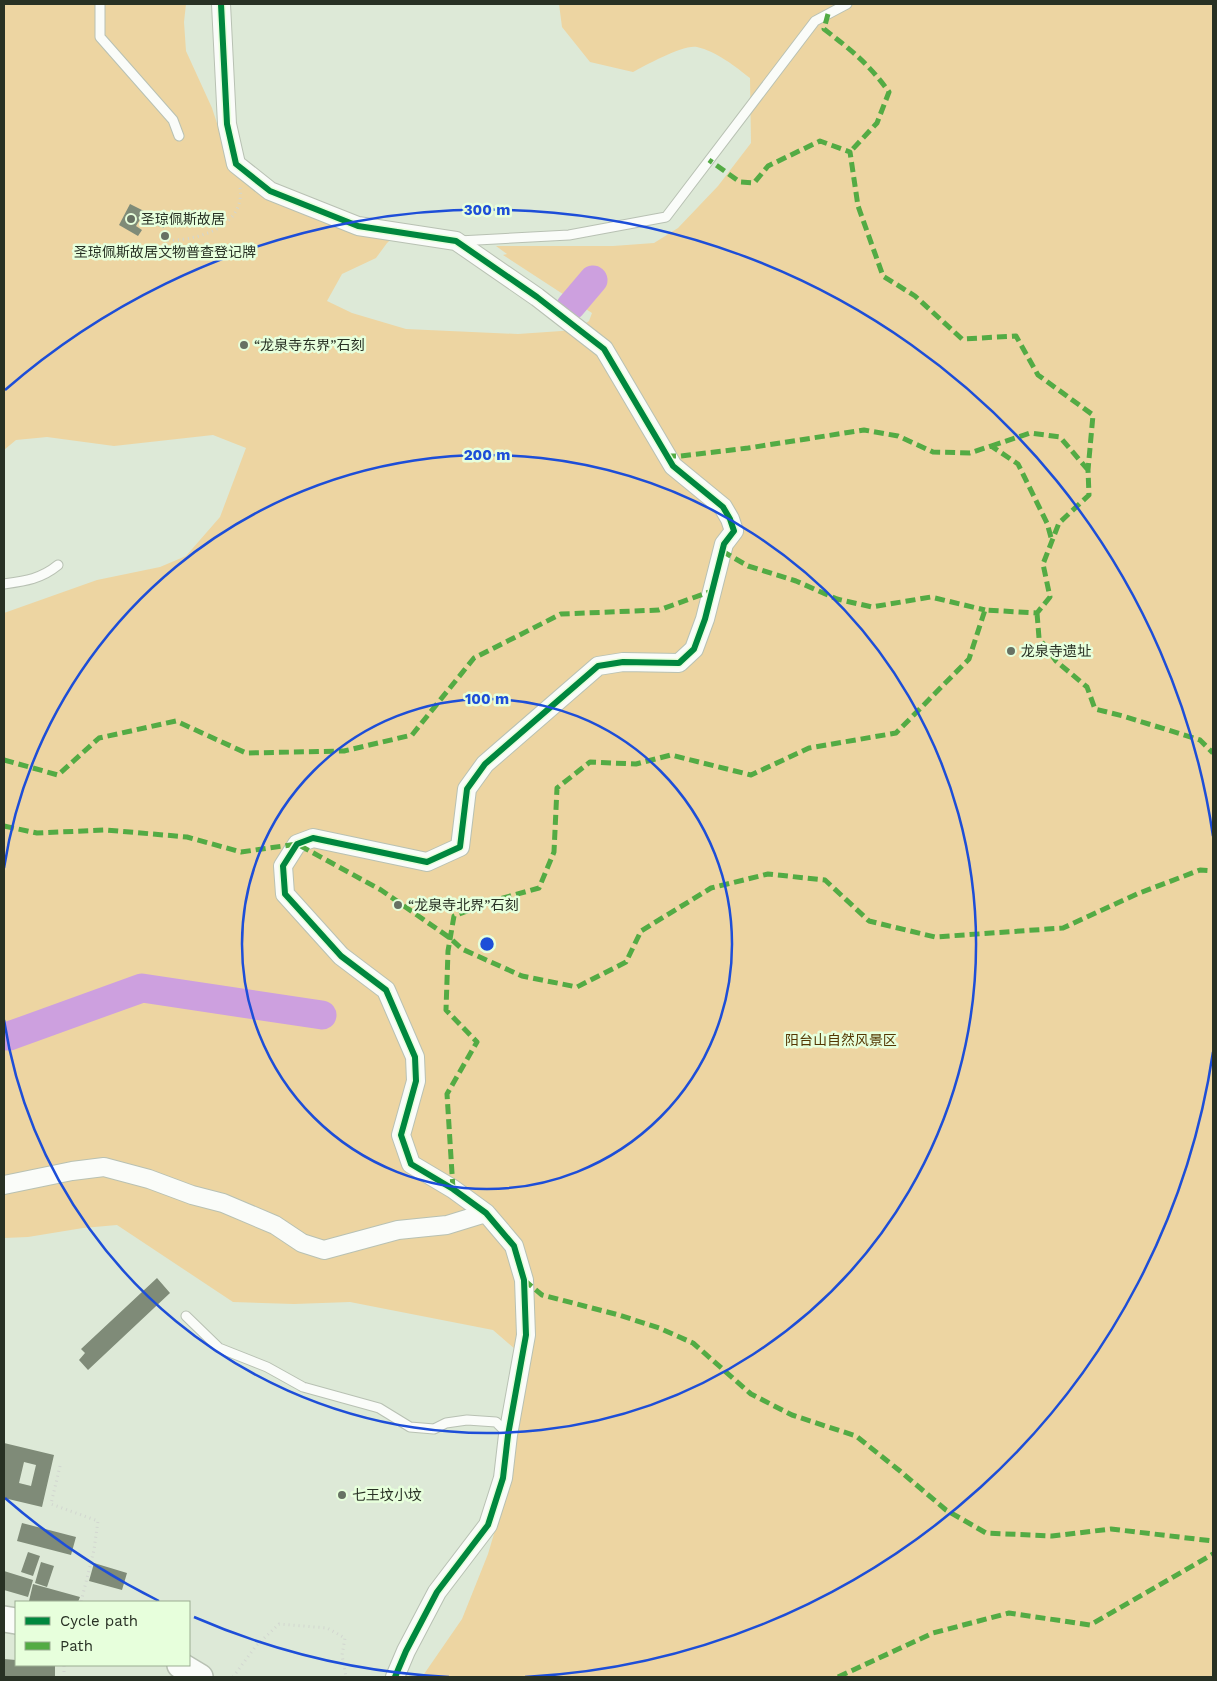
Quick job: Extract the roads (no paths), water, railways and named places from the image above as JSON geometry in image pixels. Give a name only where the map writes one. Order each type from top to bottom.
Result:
[{"type":"street","points":[[221,4],[227,124],[236,164],[270,191],[358,226],[456,241],[537,297],[604,348],[673,466],[723,507],[734,531],[724,544],[705,619],[694,649],[679,663],[622,662],[598,666],[485,764],[467,789],[460,846],[427,862],[313,838],[297,844],[283,866],[285,894],[341,956],[386,990],[415,1057],[416,1081],[401,1135],[411,1164],[453,1189],[486,1214],[514,1246],[524,1280],[526,1335],[508,1435],[503,1478],[488,1525],[437,1592],[406,1651],[395,1677]]},
{"type":"street","points":[[4,1185],[72,1171],[104,1167],[148,1179],[192,1196],[223,1203],[275,1225],[302,1243],[324,1250],[398,1230],[446,1225],[486,1214]]},
{"type":"street","points":[[182,1666],[200,1677]]},
{"type":"lane","points":[[100,4],[100,37],[173,120],[179,136]]},
{"type":"lane","points":[[456,241],[569,235],[666,217],[815,21],[847,4]]},
{"type":"lane","points":[[4,584],[29,581],[48,574],[58,565]]},
{"type":"lane","points":[[186,1316],[219,1348],[267,1367],[303,1387],[379,1408],[410,1427],[434,1429],[446,1423],[476,1420],[496,1422],[508,1435]]},
{"type":"waterway","points":[[571,306],[593,280]]},
{"type":"waterway","points":[[4,1036],[9,1036],[142,988],[322,1015]]},
{"type":"place","name":"圣琼佩斯故居","points":[[131,219]]},
{"type":"place","name":"圣琼佩斯故居文物普查登记牌","points":[[165,236]]},
{"type":"place","name":"“龙泉寺东界”石刻","points":[[244,345]]},
{"type":"place","name":"龙泉寺遗址","points":[[1011,651]]},
{"type":"place","name":"“龙泉寺北界”石刻","points":[[398,905]]},
{"type":"place","name":"七王坟小坟","points":[[342,1495]]},
{"type":"park label","name":"阳台山自然风景区","points":[[841,1040]]}]
